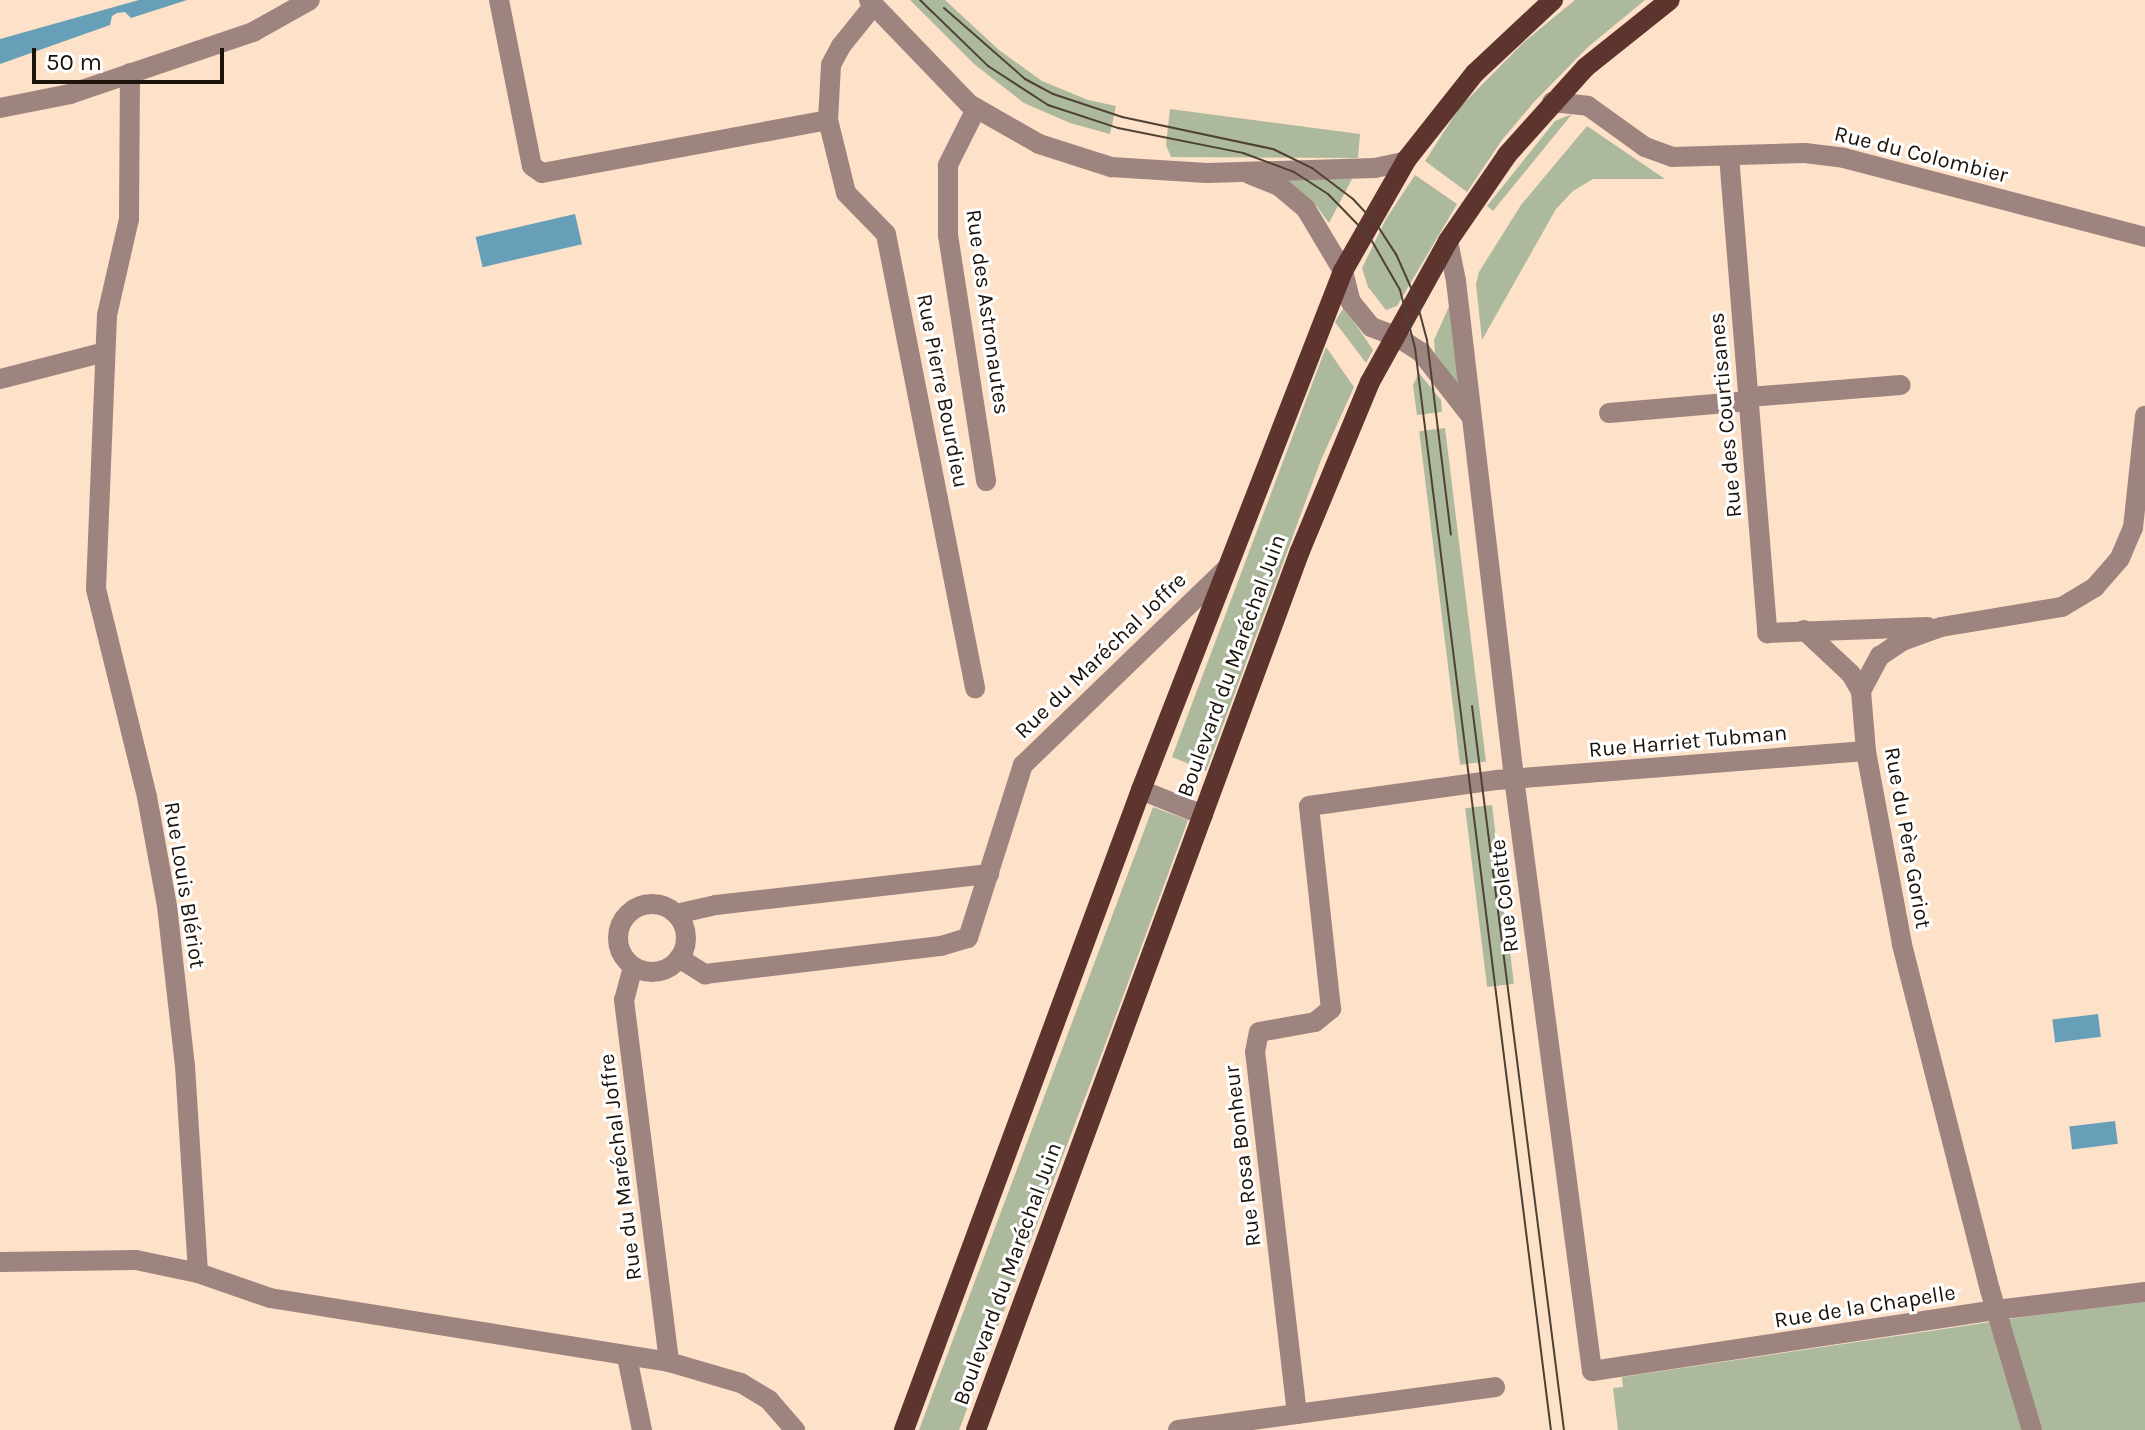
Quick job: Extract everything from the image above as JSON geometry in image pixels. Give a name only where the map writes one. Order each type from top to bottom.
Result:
[{"type":"main road","name":"Boulevard du Maréchal Juin","points":[[904,1430],[1141,790],[1343,271],[1404,162],[1475,73],[1553,0]]},
{"type":"main road","name":"Boulevard du Maréchal Juin","points":[[976,1430],[1328,477],[1370,382],[1448,241],[1481,189],[1552,102],[1619,38],[1670,0]]},
{"type":"street","points":[[0,108],[70,94],[253,32],[310,0]]},
{"type":"street","points":[[499,0],[532,166],[542,173],[828,120]]},
{"type":"street","points":[[871,3],[976,109],[1039,144],[1111,167],[1242,172],[1375,168],[1404,162]]},
{"type":"street","name":"Rue Pierre Bourdieu","points":[[871,3],[831,65],[828,120],[846,193],[886,234],[975,688]]},
{"type":"street","name":"Rue Louis Blériot","points":[[130,73],[129,219],[110,296],[105,352],[96,589],[147,797],[167,906],[185,1066],[198,1273]]},
{"type":"street","name":"Rue du Colombier","points":[[1552,102],[1588,106],[1645,147],[1672,157],[1805,153],[1844,158],[2145,237]]},
{"type":"street","name":"Rue des Astronautes","points":[[976,109],[948,165],[948,235],[986,481]]},
{"type":"street","name":"Rue des Courtisanes","points":[[1729,156],[1767,633],[1941,627]]},
{"type":"street","points":[[1242,172],[1279,186],[1306,209],[1343,271],[1351,302],[1371,327],[1396,336],[1421,352],[1470,415]]},
{"type":"street","name":"Rue Colette","points":[[1448,241],[1458,297],[1514,778],[1592,1371]]},
{"type":"street","points":[[0,379],[105,352]]},
{"type":"street","points":[[1609,413],[1901,385]]},
{"type":"street","points":[[1861,691],[1880,656],[1902,641],[1941,627],[2062,607],[2095,587],[2120,558],[2133,528],[2145,416]]},
{"type":"street","name":"Rue du Maréchal Joffre","points":[[679,958],[705,974],[941,946],[968,938],[1023,765],[1226,569]]},
{"type":"street","points":[[1804,630],[1851,674],[1861,691]]},
{"type":"street","name":"Rue du Père Goriot","points":[[1861,691],[1866,751],[1902,944],[1996,1310],[2032,1430]]},
{"type":"street","name":"Rue Harriet Tubman","points":[[1309,806],[1514,778],[1673,769],[1866,751]]},
{"type":"street","points":[[1141,790],[1203,815]]},
{"type":"street","name":"Rue Rosa Bonheur","points":[[1297,1414],[1255,1052],[1259,1032],[1315,1022],[1331,1009],[1309,806]]},
{"type":"street","points":[[676,914],[716,905],[989,874]]},
{"type":"street","points":[[644,904],[655,904],[676,914],[686,934],[679,958],[665,970],[654,973],[633,967],[625,960],[617,938],[624,916],[644,904]]},
{"type":"street","name":"Rue du Maréchal Joffre","points":[[633,967],[624,1000],[669,1362]]},
{"type":"street","points":[[0,1262],[136,1260],[198,1273],[270,1298],[669,1362],[741,1383],[769,1400],[795,1430]]},
{"type":"street","name":"Rue de la Chapelle","points":[[1592,1371],[1996,1310],[2145,1292]]},
{"type":"street","points":[[627,1357],[642,1430]]},
{"type":"street","points":[[1178,1430],[1257,1425],[1297,1414],[1495,1387]]},
{"type":"green space","points":[[910,0],[945,0],[999,50],[1042,81],[1088,100],[1116,106],[1110,134],[1070,123],[1024,103],[974,64]]},
{"type":"green space","points":[[1575,0],[1645,0],[1588,47],[1534,102],[1502,140],[1467,192],[1425,161],[1460,107],[1524,42]]},
{"type":"green space","points":[[1170,109],[1360,134],[1358,158],[1171,157],[1166,145]]},
{"type":"green space","points":[[1572,114],[1493,211],[1487,206],[1555,121]]},
{"type":"green space","points":[[1587,126],[1665,179],[1593,179],[1573,191],[1556,209],[1482,340],[1476,284],[1479,272],[1521,205]]},
{"type":"green space","points":[[1415,175],[1457,204],[1397,306],[1386,310],[1368,287],[1362,268],[1386,219]]},
{"type":"green space","points":[[1282,178],[1352,179],[1329,223],[1315,204]]},
{"type":"green space","points":[[1451,302],[1459,382],[1455,382],[1435,353],[1434,340]]},
{"type":"green space","points":[[1344,307],[1373,350],[1366,363],[1335,322]]},
{"type":"green space","points":[[1326,347],[1354,387],[1321,460],[1206,771],[1172,757]]},
{"type":"green space","points":[[1419,373],[1441,400],[1442,412],[1417,415],[1413,385]]},
{"type":"green space","points":[[1445,428],[1486,761],[1460,765],[1419,431]]},
{"type":"green space","points":[[1492,805],[1514,984],[1487,987],[1465,808]]},
{"type":"green space","points":[[1153,807],[1188,820],[1111,1029],[959,1430],[919,1430]]},
{"type":"green space","points":[[2145,1302],[2145,1430],[1618,1430],[1613,1388],[1623,1387],[1622,1377],[2037,1315]]},
{"type":"water","points":[[139,0],[187,0],[131,18],[125,12],[117,13],[112,16],[110,25],[0,64],[0,39]]},
{"type":"water","points":[[575,214],[582,244],[483,267],[476,237]]},
{"type":"water","points":[[2098,1014],[2101,1037],[2055,1042],[2052,1020]]},
{"type":"water","points":[[2115,1121],[2118,1144],[2072,1149],[2069,1127]]},
{"type":"tram line","points":[[920,0],[988,66],[1048,105],[1118,128],[1243,153],[1294,172],[1328,194],[1369,236],[1400,290],[1415,348],[1551,1430]]},
{"type":"tram line","points":[[944,8],[1025,79],[1053,94],[1122,117],[1273,149],[1312,168],[1353,199],[1377,225],[1396,254],[1416,299],[1427,340],[1451,535]]},
{"type":"tram line","points":[[1472,706],[1564,1430]]}]
